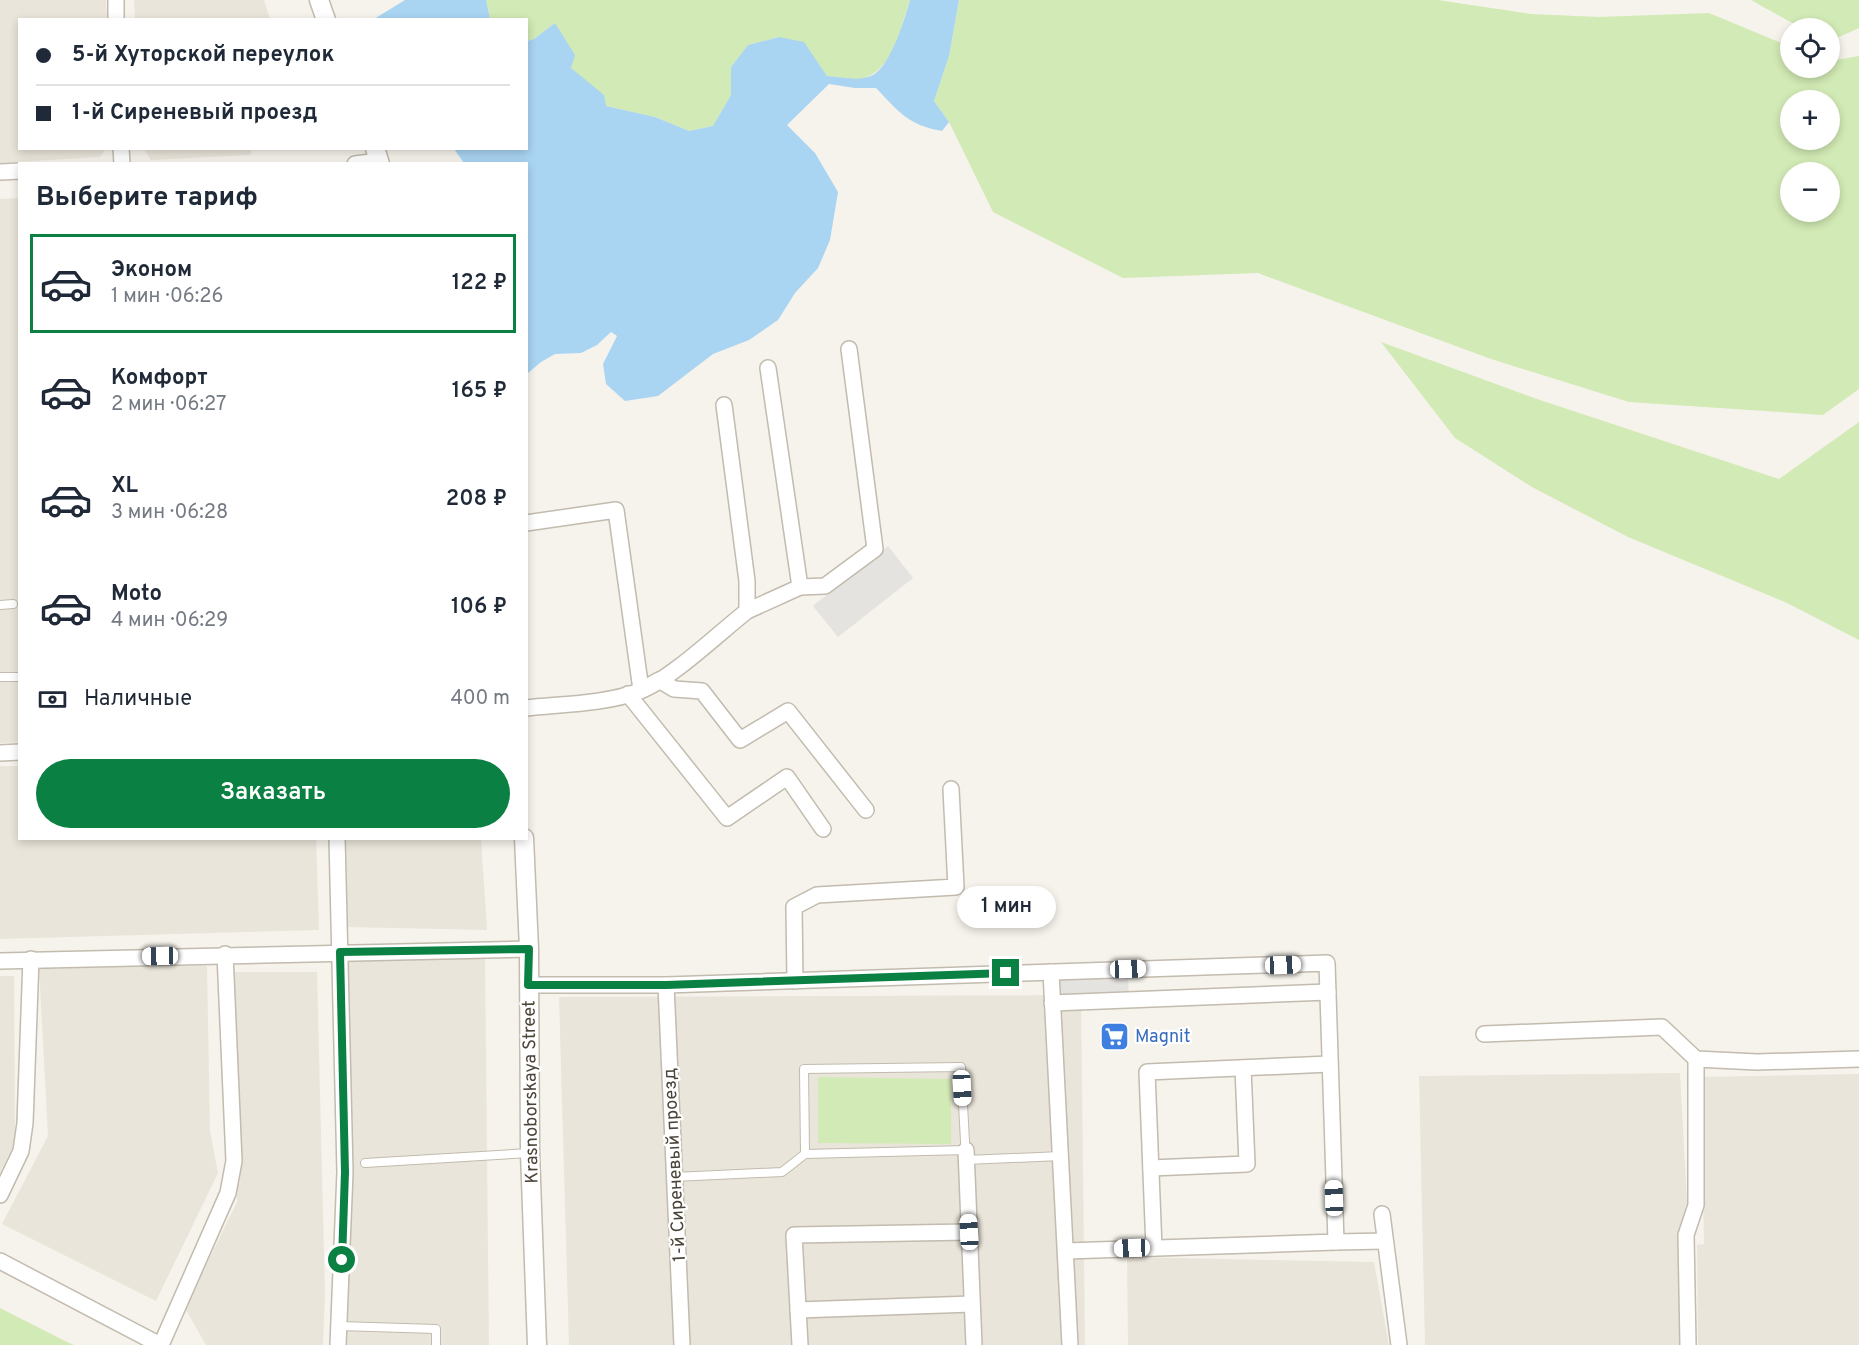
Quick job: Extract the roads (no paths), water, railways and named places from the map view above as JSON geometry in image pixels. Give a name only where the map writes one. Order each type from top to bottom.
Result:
[{"type":"street","points":[[116,0],[116,18]]},
{"type":"street","points":[[319,0],[325,18]]},
{"type":"street","points":[[363,162],[378,158]]},
{"type":"street","points":[[0,172],[18,171]]},
{"type":"street","points":[[528,708],[635,692],[659,680],[747,611],[800,587],[825,586],[875,549],[849,349]]},
{"type":"street","points":[[768,368],[800,587]]},
{"type":"street","points":[[724,405],[747,582],[747,611]]},
{"type":"street","points":[[528,523],[616,510],[635,692],[727,818],[787,777],[823,829]]},
{"type":"street","points":[[659,680],[674,689],[702,691],[740,740],[788,711],[866,810]]},
{"type":"street","points":[[0,753],[18,752]]},
{"type":"street","points":[[795,981],[794,907],[818,895],[956,886],[951,789]]},
{"type":"street","points":[[337,840],[345,1172],[338,1345]]},
{"type":"street","name":"Krasnoborskaya Street","points":[[524,840],[529,949],[530,1153],[537,1345]]},
{"type":"street","points":[[0,961],[225,954],[529,949]]},
{"type":"street","points":[[0,1261],[160,1345],[228,1193],[234,1161],[225,954]]},
{"type":"street","points":[[0,1195],[21,1151],[25,1123],[31,959]]},
{"type":"street","points":[[528,985],[666,985],[1327,963],[1336,1242]]},
{"type":"street","points":[[1051,972],[1071,1345]]},
{"type":"street","name":"1-й Сиреневый проезд","points":[[666,985],[682,1345]]},
{"type":"street","points":[[1052,1003],[1328,992]]},
{"type":"street","points":[[1484,1034],[1662,1027],[1696,1059],[1757,1062],[1859,1059]]},
{"type":"street","points":[[1688,1345],[1686,1235],[1696,1205],[1696,1059]]},
{"type":"street","points":[[1154,1248],[1147,1072],[1330,1064]]},
{"type":"street","points":[[1151,1168],[1247,1164],[1243,1068]]},
{"type":"street","points":[[966,1150],[974,1345]]},
{"type":"street","points":[[1382,1214],[1399,1345]]},
{"type":"street","points":[[800,1345],[794,1235],[969,1232]]},
{"type":"street","points":[[1066,1251],[1385,1241]]},
{"type":"street","points":[[798,1310],[972,1304]]},
{"type":"lane","points":[[0,604],[13,604]]},
{"type":"lane","points":[[0,677],[18,676]]},
{"type":"lane","points":[[805,1154],[804,1068],[961,1067],[966,1160],[1061,1156]]},
{"type":"lane","points":[[674,1176],[782,1172],[805,1154],[966,1150]]},
{"type":"lane","points":[[365,1163],[530,1153]]},
{"type":"lane","points":[[339,1326],[436,1329],[436,1345]]},
{"type":"water","points":[[405,0],[486,0],[490,18],[376,18]]},
{"type":"water","points":[[910,0],[959,0],[949,56],[934,101],[949,122],[942,131],[930,128],[905,116],[876,88],[829,84],[787,125],[815,153],[838,192],[830,240],[818,268],[795,293],[778,320],[749,340],[713,354],[658,396],[625,401],[606,384],[603,364],[617,336],[611,332],[597,345],[581,353],[555,354],[528,373],[528,162],[463,162],[455,150],[528,150],[528,41],[534,39],[555,23],[575,55],[571,68],[604,95],[606,106],[655,117],[689,131],[713,126],[731,95],[731,67],[748,45],[779,37],[804,42],[827,76],[857,79],[868,77],[880,70],[901,29]]},
{"type":"place","name":"Magnit","points":[[1114,1036]]}]
